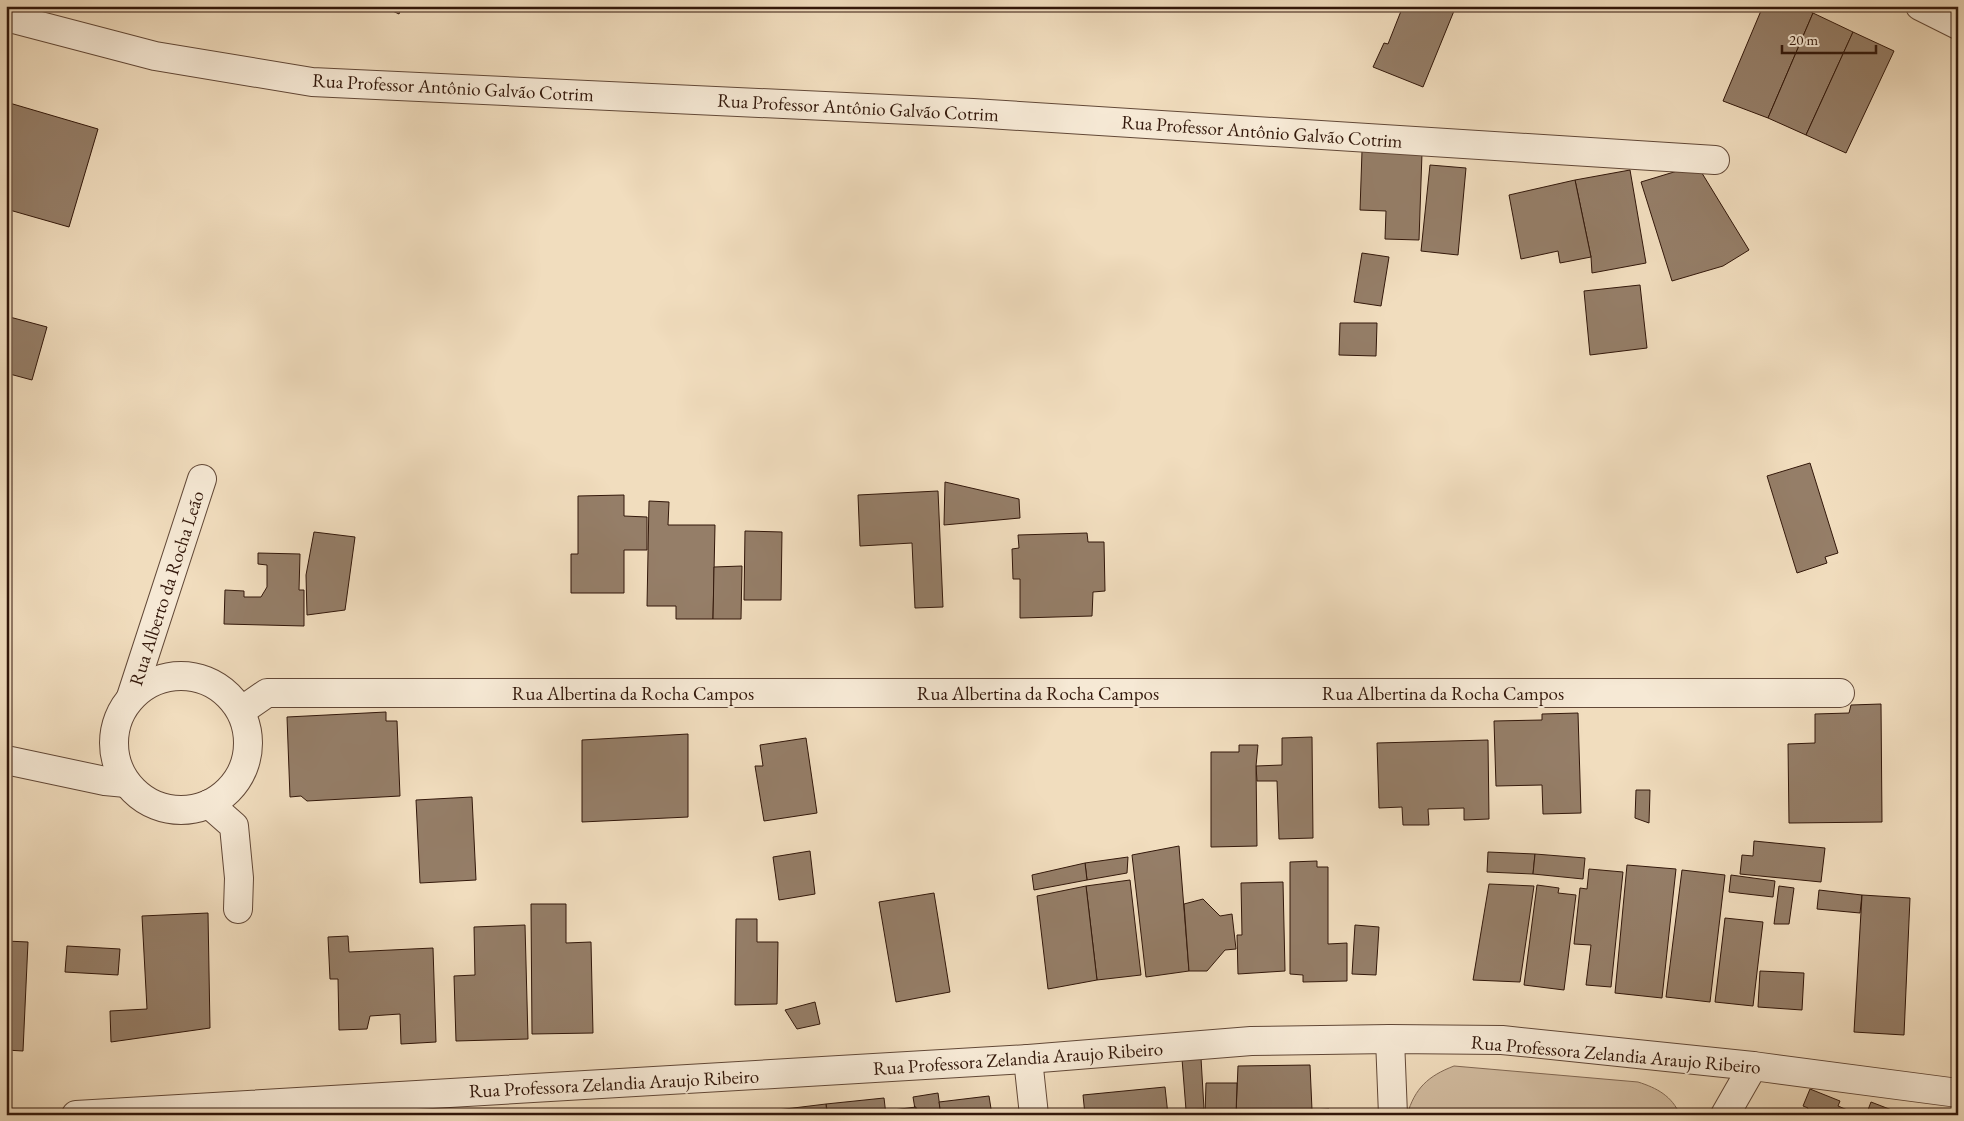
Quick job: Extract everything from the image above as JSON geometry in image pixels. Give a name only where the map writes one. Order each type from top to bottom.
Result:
[{"type":"street","points":[[1920,6],[1958,25]]},
{"type":"street","name":"Rua Professor Antônio Galvão Cotrim","points":[[6,17],[155,56],[312,82],[973,113],[1715,160]]},
{"type":"street","name":"Rua Alberto da Rocha Leão","points":[[131,697],[202,479]]},
{"type":"street","points":[[191,675],[211,682],[229,694],[241,711],[248,732],[248,753],[242,774],[228,791],[209,804],[187,810],[164,808],[143,799],[126,783],[116,762],[113,740],[118,717],[131,697],[149,683],[169,676],[191,675]]},
{"type":"street","name":"Rua Albertina da Rocha Campos","points":[[241,711],[267,693],[1840,693]]},
{"type":"street","points":[[6,760],[105,781],[126,783]]},
{"type":"street","points":[[209,804],[234,826],[239,878],[238,910]]},
{"type":"street","points":[[1390,1039],[1393,1115]]},
{"type":"street","name":"Rua Professora Zelandia Araujo Ribeiro","points":[[76,1115],[1028,1059],[1251,1041],[1390,1039],[1502,1040],[1753,1066],[1958,1093]]},
{"type":"street","points":[[1028,1059],[1034,1115]]},
{"type":"street","points":[[1726,1115],[1753,1066]]},
{"type":"shaded area","points":[[1454,1066],[1638,1082],[1663,1094],[1673,1103],[1680,1115],[1407,1115],[1414,1097],[1424,1084],[1437,1074]]},
{"type":"building","points":[[382,6],[402,6],[399,14]]},
{"type":"building","points":[[1403,6],[1456,6],[1423,87],[1373,67],[1384,43],[1388,44]]},
{"type":"building","points":[[1763,6],[1799,6],[1813,13],[1768,118],[1723,101]]},
{"type":"building","points":[[1813,13],[1853,32],[1806,135],[1768,118]]},
{"type":"building","points":[[1853,32],[1894,51],[1846,153],[1806,135]]},
{"type":"building","points":[[6,102],[98,129],[69,227],[6,209]]},
{"type":"building","points":[[1362,151],[1422,153],[1419,240],[1385,239],[1386,211],[1360,210]]},
{"type":"building","points":[[1430,165],[1466,168],[1458,255],[1421,251]]},
{"type":"building","points":[[1697,165],[1749,250],[1723,266],[1672,281],[1641,182]]},
{"type":"building","points":[[1630,170],[1646,263],[1592,273],[1591,257],[1575,180]]},
{"type":"building","points":[[1575,180],[1591,257],[1560,263],[1558,251],[1521,259],[1509,195]]},
{"type":"building","points":[[1362,253],[1389,257],[1381,306],[1354,302]]},
{"type":"building","points":[[1640,285],[1647,348],[1590,355],[1584,291]]},
{"type":"building","points":[[6,316],[47,327],[32,380],[6,373]]},
{"type":"building","points":[[1340,323],[1377,323],[1376,356],[1339,355]]},
{"type":"building","points":[[1810,463],[1838,553],[1825,557],[1827,563],[1797,573],[1767,476]]},
{"type":"building","points":[[945,482],[1019,499],[1020,518],[944,525]]},
{"type":"building","points":[[938,491],[943,607],[915,608],[912,543],[860,546],[858,495]]},
{"type":"building","points":[[624,495],[624,516],[647,517],[647,550],[624,550],[624,593],[571,593],[571,554],[578,554],[578,496]]},
{"type":"building","points":[[649,501],[669,502],[668,525],[715,525],[713,619],[676,619],[676,606],[647,606]]},
{"type":"building","points":[[745,531],[782,532],[781,600],[744,600]]},
{"type":"building","points":[[314,532],[355,537],[345,610],[307,615],[306,575]]},
{"type":"building","points":[[1087,533],[1088,542],[1104,542],[1105,591],[1093,592],[1092,616],[1020,618],[1020,579],[1013,579],[1012,549],[1019,548],[1018,535]]},
{"type":"building","points":[[258,553],[300,554],[299,590],[304,590],[304,626],[224,624],[225,590],[244,591],[244,597],[261,597],[267,587],[267,565],[258,564]]},
{"type":"building","points":[[742,566],[741,619],[713,619],[714,567]]},
{"type":"building","points":[[1881,704],[1882,822],[1789,823],[1788,744],[1815,743],[1815,714],[1849,713],[1851,705]]},
{"type":"building","points":[[386,712],[386,721],[397,721],[400,796],[307,801],[301,796],[290,797],[287,717]]},
{"type":"building","points":[[1578,713],[1581,813],[1543,814],[1542,785],[1496,786],[1494,721],[1542,720],[1542,714]]},
{"type":"building","points":[[688,734],[688,817],[582,822],[582,740]]},
{"type":"building","points":[[1312,737],[1313,838],[1279,839],[1277,781],[1257,781],[1256,766],[1282,765],[1282,738]]},
{"type":"building","points":[[806,738],[817,813],[764,821],[755,766],[763,766],[760,745]]},
{"type":"building","points":[[1488,740],[1489,819],[1464,820],[1464,808],[1428,809],[1429,825],[1403,825],[1402,807],[1379,808],[1377,743]]},
{"type":"building","points":[[1239,745],[1258,745],[1256,766],[1257,846],[1211,847],[1211,752],[1239,752]]},
{"type":"building","points":[[1636,790],[1650,790],[1649,823],[1635,818]]},
{"type":"building","points":[[472,797],[476,880],[420,883],[416,800]]},
{"type":"building","points":[[1754,841],[1825,848],[1821,882],[1740,874],[1742,855],[1753,856]]},
{"type":"building","points":[[1179,846],[1189,971],[1146,977],[1132,855]]},
{"type":"building","points":[[810,851],[815,894],[779,900],[773,857]]},
{"type":"building","points":[[1488,852],[1535,854],[1533,874],[1487,872]]},
{"type":"building","points":[[1535,854],[1585,858],[1583,879],[1533,874]]},
{"type":"building","points":[[1128,857],[1127,873],[1087,880],[1085,863]]},
{"type":"building","points":[[1317,861],[1317,867],[1328,867],[1328,944],[1347,943],[1347,981],[1303,982],[1303,975],[1290,974],[1290,862]]},
{"type":"building","points":[[1085,863],[1087,880],[1034,890],[1032,875]]},
{"type":"building","points":[[1627,865],[1676,869],[1662,998],[1615,993]]},
{"type":"building","points":[[1589,869],[1623,872],[1611,987],[1586,985],[1591,945],[1574,944],[1580,888],[1587,889]]},
{"type":"building","points":[[1682,870],[1725,875],[1710,1002],[1666,997]]},
{"type":"building","points":[[1731,875],[1775,881],[1773,897],[1729,892]]},
{"type":"building","points":[[1130,880],[1141,975],[1097,980],[1086,886]]},
{"type":"building","points":[[1283,882],[1285,971],[1238,974],[1237,935],[1242,935],[1241,883]]},
{"type":"building","points":[[1489,884],[1534,886],[1520,982],[1473,980]]},
{"type":"building","points":[[1537,885],[1559,888],[1558,893],[1576,895],[1564,990],[1524,985]]},
{"type":"building","points":[[1086,886],[1097,980],[1048,989],[1037,896]]},
{"type":"building","points":[[1779,886],[1794,888],[1789,924],[1774,924]]},
{"type":"building","points":[[1819,890],[1862,895],[1860,913],[1817,909]]},
{"type":"building","points":[[934,893],[950,992],[896,1002],[879,902]]},
{"type":"building","points":[[1862,895],[1910,898],[1904,1035],[1854,1032]]},
{"type":"building","points":[[1203,899],[1220,916],[1232,914],[1236,949],[1225,950],[1207,971],[1189,971],[1184,904]]},
{"type":"building","points":[[531,904],[566,904],[566,943],[591,942],[593,1033],[532,1034]]},
{"type":"building","points":[[208,913],[210,1028],[111,1042],[110,1011],[147,1009],[142,916]]},
{"type":"building","points":[[1725,918],[1763,922],[1753,1006],[1715,1002]]},
{"type":"building","points":[[736,919],[757,919],[757,942],[778,942],[777,1004],[735,1005]]},
{"type":"building","points":[[525,925],[528,1039],[456,1041],[454,976],[475,975],[474,927]]},
{"type":"building","points":[[1355,925],[1379,927],[1376,975],[1352,974]]},
{"type":"building","points":[[348,936],[349,952],[433,948],[436,1042],[401,1044],[400,1014],[370,1016],[367,1029],[339,1030],[338,979],[330,979],[328,937]]},
{"type":"building","points":[[6,941],[28,942],[23,1051],[6,1050]]},
{"type":"building","points":[[67,946],[120,949],[118,975],[65,972]]},
{"type":"building","points":[[1760,971],[1804,973],[1802,1010],[1758,1007]]},
{"type":"building","points":[[815,1002],[820,1024],[797,1029],[785,1010]]},
{"type":"building","points":[[1201,1058],[1204,1109],[1186,1110],[1182,1059]]},
{"type":"building","points":[[1310,1065],[1312,1110],[1236,1114],[1238,1066]]},
{"type":"building","points":[[1206,1083],[1237,1083],[1236,1115],[1205,1115]]},
{"type":"building","points":[[1165,1087],[1168,1115],[1085,1115],[1083,1095]]},
{"type":"building","points":[[1810,1089],[1840,1101],[1838,1106],[1859,1115],[1805,1115],[1808,1108],[1803,1106]]},
{"type":"building","points":[[938,1093],[941,1115],[916,1115],[913,1097]]},
{"type":"building","points":[[989,1096],[992,1115],[941,1115],[939,1102]]},
{"type":"building","points":[[884,1098],[886,1115],[828,1115],[826,1104]]},
{"type":"building","points":[[1871,1102],[1897,1112],[1896,1115],[1866,1115]]},
{"type":"building","points":[[826,1104],[827,1115],[778,1115],[777,1110]]},
{"type":"building","points":[[916,1107],[916,1115],[886,1115],[885,1111]]},
{"type":"building","points":[[1329,1109],[1329,1115],[1236,1115],[1236,1114]]}]
